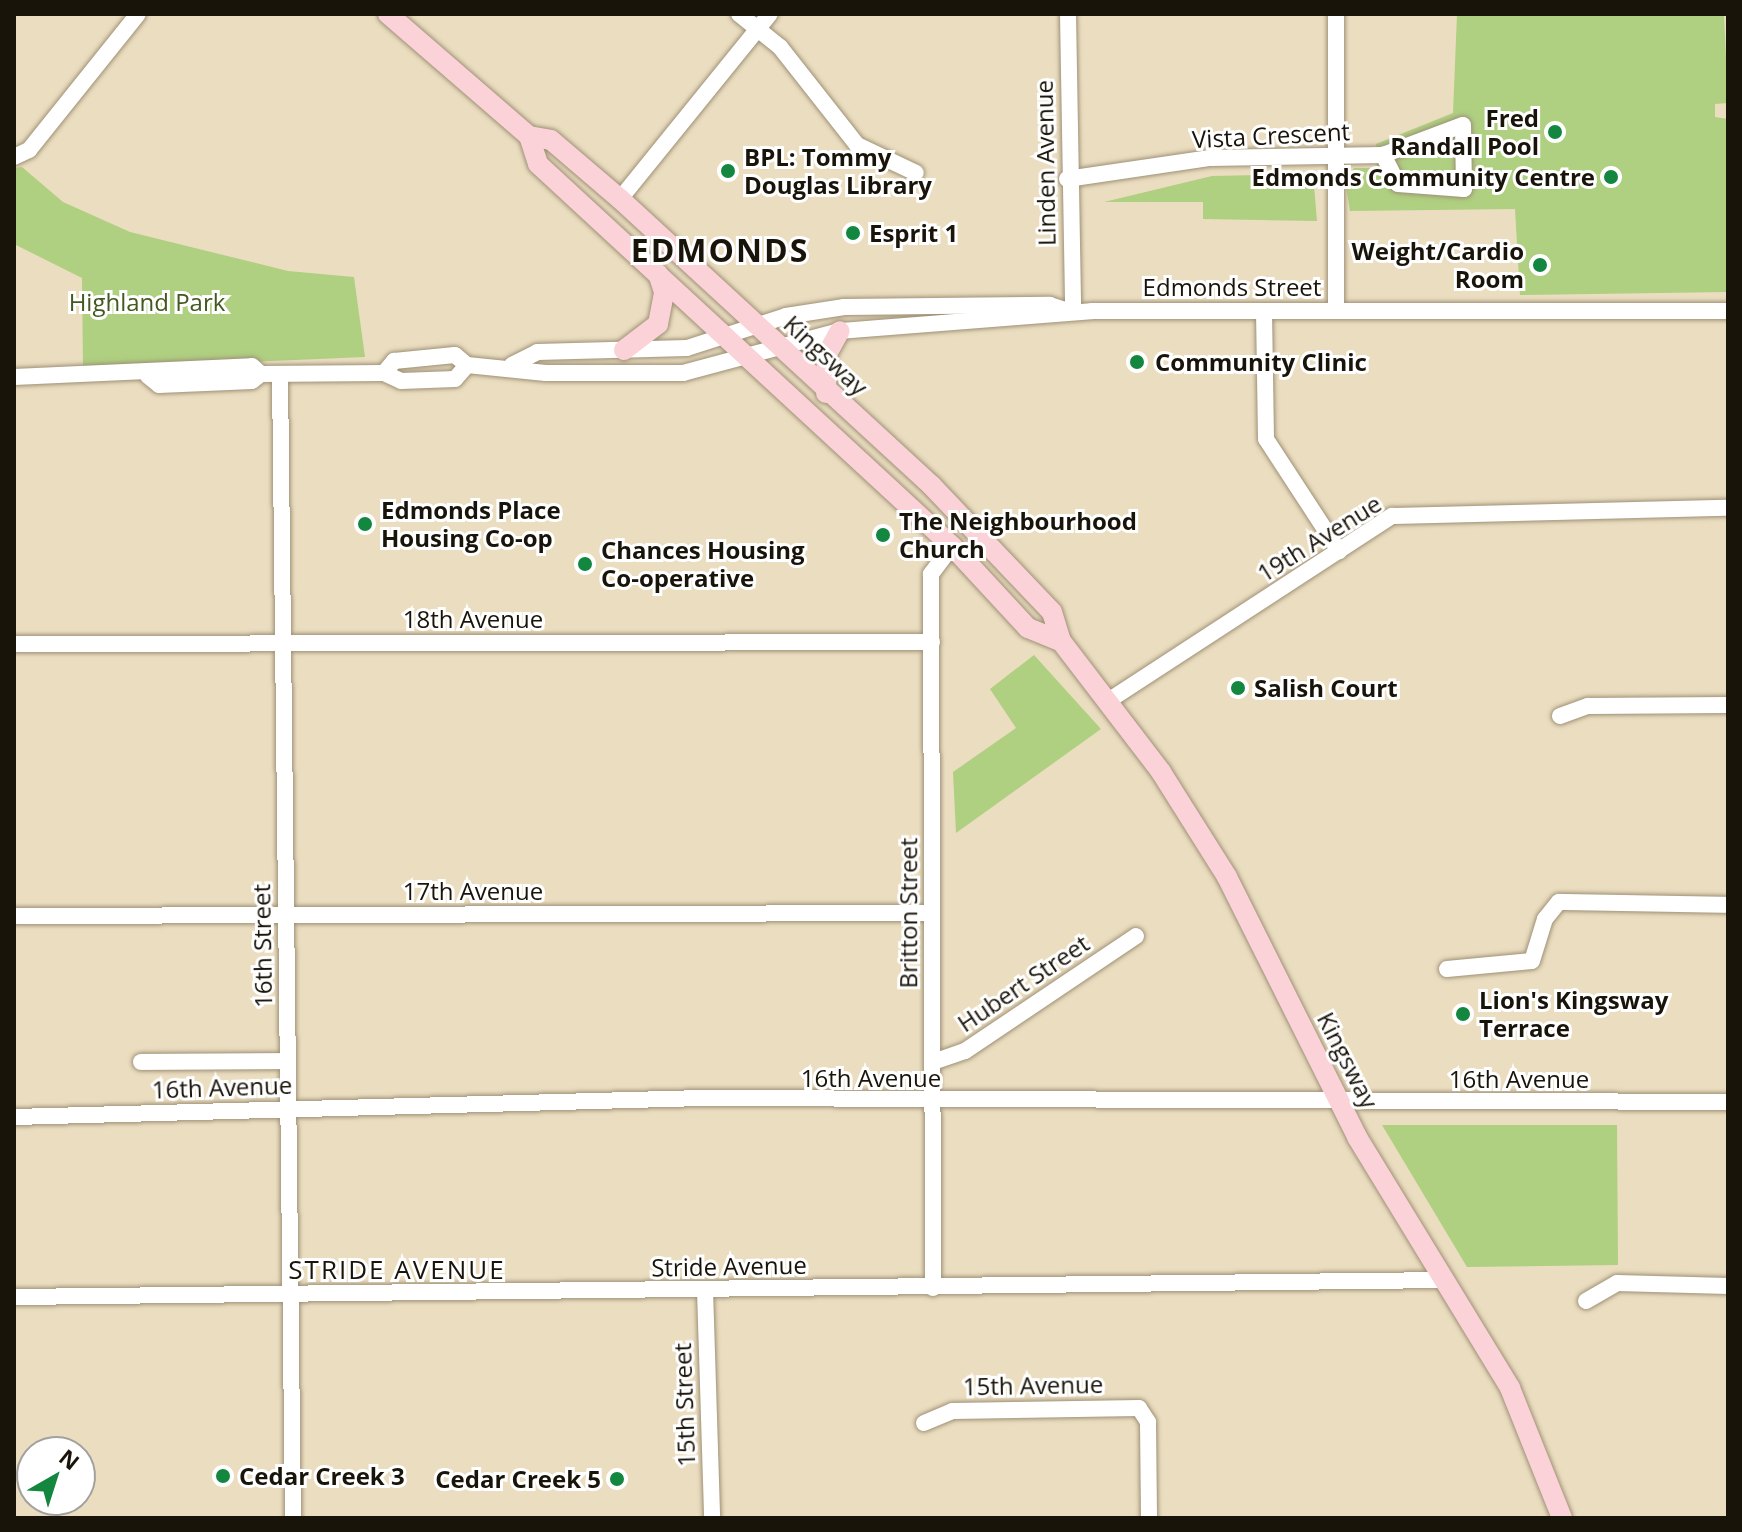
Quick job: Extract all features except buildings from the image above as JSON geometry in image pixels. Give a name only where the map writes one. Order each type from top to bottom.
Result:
[{"type":"main road","name":"Kingsway","points":[[388,14],[529,136],[551,140],[620,199],[826,393],[977,529],[1052,612],[1061,641],[1108,701],[1227,877],[1340,1103],[1510,1388],[1562,1518]]},
{"type":"main road","name":"Kingsway","points":[[529,136],[538,164],[952,546],[1028,628],[1061,641]]},
{"type":"main road","points":[[624,350],[658,324],[664,292],[658,274]]},
{"type":"main road","points":[[826,393],[827,354],[840,331]]},
{"type":"street","points":[[14,157],[29,150],[138,14]]},
{"type":"street","points":[[739,14],[780,47],[857,145],[916,173]]},
{"type":"street","points":[[620,199],[770,14]]},
{"type":"street","name":"Linden Avenue","points":[[1068,14],[1067,179],[1073,312]]},
{"type":"street","points":[[1336,14],[1336,311]]},
{"type":"street","name":"Vista Crescent","points":[[1067,179],[1210,158],[1383,155],[1463,125],[1464,189],[1398,184],[1383,155]]},
{"type":"street","name":"Edmonds Street","points":[[512,365],[537,352],[687,348],[756,326],[844,307],[1050,305],[1073,312]]},
{"type":"street","points":[[1264,311],[1266,439],[1339,551]]},
{"type":"street","name":"Edmonds Street","points":[[384,373],[394,361],[455,355],[467,365],[512,365],[546,373],[659,375],[775,343],[840,331],[1073,312],[1728,311]]},
{"type":"street","name":"Edmonds Street","points":[[14,377],[148,376],[252,366],[261,374],[384,373],[401,381],[455,379],[467,365]]},
{"type":"street","name":"16th Street","points":[[280,374],[293,1518]]},
{"type":"street","name":"19th Avenue","points":[[1108,701],[1392,516],[1420,512],[1728,508]]},
{"type":"street","name":"Britton Street","points":[[933,1288],[931,574],[952,546]]},
{"type":"street","name":"18th Avenue","points":[[14,644],[932,642]]},
{"type":"street","points":[[1560,716],[1588,706],[1728,705]]},
{"type":"street","points":[[1447,969],[1532,961],[1545,919],[1559,902],[1728,905]]},
{"type":"street","name":"17th Avenue","points":[[14,916],[932,913]]},
{"type":"street","name":"Hubert Street","points":[[933,1062],[965,1051],[1136,936]]},
{"type":"street","points":[[141,1062],[288,1061]]},
{"type":"street","name":"16th Avenue","points":[[14,1117],[703,1098],[931,1102],[1728,1102]]},
{"type":"street","name":"Stride Avenue","points":[[14,1297],[1445,1280]]},
{"type":"street","points":[[1586,1301],[1617,1283],[1728,1286]]},
{"type":"street","name":"15th Street","points":[[705,1290],[712,1518]]},
{"type":"street","name":"15th Avenue","points":[[924,1423],[952,1411],[1143,1412],[1149,1518]]},
{"type":"green space","points":[[1457,14],[1724,14],[1728,103],[1715,104],[1715,117],[1728,119],[1728,292],[1520,295],[1515,209],[1350,211],[1345,180],[1354,168],[1377,168],[1376,144],[1453,113]]},
{"type":"green space","name":"Highland Park","points":[[22,167],[63,202],[130,232],[288,271],[354,277],[365,357],[83,369],[82,278],[14,244],[14,168]]},
{"type":"green space","points":[[1313,174],[1317,221],[1203,219],[1203,202],[1104,202],[1212,176]]},
{"type":"green space","points":[[1034,655],[1101,729],[956,833],[953,772],[1016,728],[990,689]]},
{"type":"green space","points":[[1382,1125],[1617,1125],[1618,1265],[1467,1267]]},
{"type":"place","name":"Fred Randall Pool","points":[[1555,132]]},
{"type":"place","name":"BPL: Tommy Douglas Library","points":[[728,171]]},
{"type":"place","name":"Edmonds Community Centre","points":[[1611,177]]},
{"type":"place","name":"Esprit 1","points":[[853,233]]},
{"type":"place","name":"Weight/Cardio Room","points":[[1540,265]]},
{"type":"place","name":"Community Clinic","points":[[1137,362]]},
{"type":"place","name":"Edmonds Place Housing Co-op","points":[[365,524]]},
{"type":"place","name":"The Neighbourhood Church","points":[[883,535]]},
{"type":"place","name":"Chances Housing Co-operative","points":[[585,564]]},
{"type":"place","name":"Salish Court","points":[[1238,688]]},
{"type":"place","name":"Lion's Kingsway Terrace","points":[[1463,1014]]},
{"type":"place","name":"Cedar Creek 3","points":[[223,1476]]},
{"type":"place","name":"Cedar Creek 5","points":[[617,1479]]},
{"type":"district","name":"EDMONDS","points":[[720,250]]},
{"type":"district","name":"STRIDE AVENUE","points":[[397,1270]]}]
